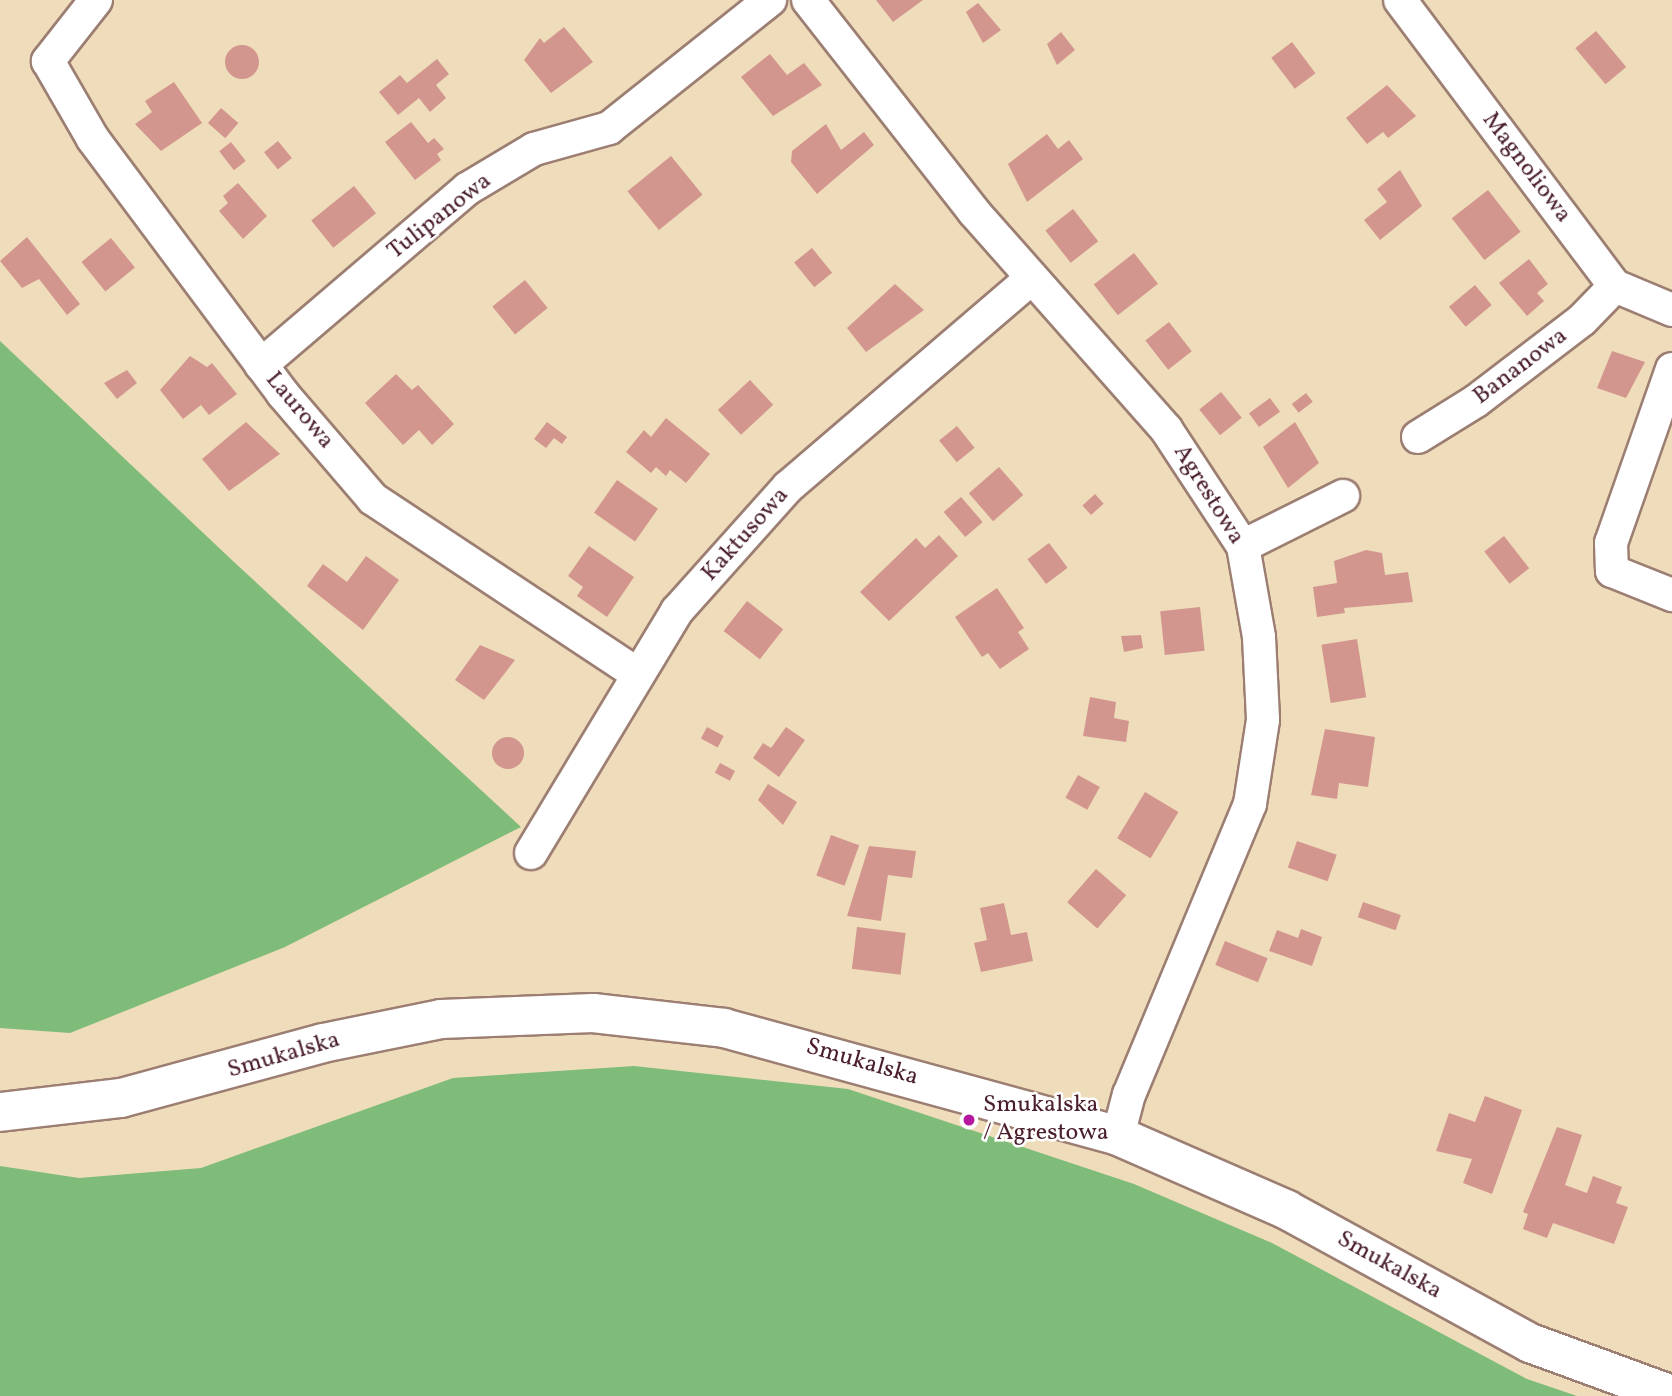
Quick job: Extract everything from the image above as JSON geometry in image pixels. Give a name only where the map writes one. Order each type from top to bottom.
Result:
[{"type":"street","name":"Laurowa","points":[[96,0],[48,61],[93,139],[261,365],[373,499],[637,674]]},
{"type":"street","name":"Tulipanowa","points":[[261,365],[467,190],[534,149],[609,128],[771,0]]},
{"type":"street","name":"Agrestowa","points":[[808,0],[1032,278],[1166,429],[1243,546],[1259,637],[1263,720],[1250,803],[1129,1094],[1118,1136]]},
{"type":"street","name":"Magnoliowa","points":[[1400,0],[1615,286]]},
{"type":"street","name":"Kaktusowa","points":[[531,853],[677,611],[788,487],[1032,278]]},
{"type":"street","points":[[1615,286],[1672,310]]},
{"type":"street","name":"Bananowa","points":[[1418,437],[1476,401],[1582,320],[1615,286]]},
{"type":"street","points":[[1672,369],[1611,543],[1612,572],[1672,595]]},
{"type":"street","points":[[1243,546],[1343,496]]},
{"type":"street","name":"Smukalska","points":[[0,1112],[163,1089],[401,1025],[494,1014],[593,1013],[769,1038],[1118,1136],[1287,1210],[1530,1343],[1672,1395]]},
{"type":"green space","points":[[0,341],[521,827],[285,947],[70,1033],[0,1028]]},
{"type":"green space","points":[[634,1066],[848,1089],[1134,1184],[1272,1243],[1527,1379],[1577,1396],[0,1396],[0,1166],[79,1178],[201,1168],[453,1078]]},
{"type":"building","points":[[876,0],[923,0],[893,22]]},
{"type":"building","points":[[978,3],[1001,30],[983,43],[966,12]]},
{"type":"building","points":[[564,27],[593,62],[551,93],[524,60],[540,38],[544,43]]},
{"type":"building","points":[[1596,31],[1626,67],[1606,84],[1575,48]]},
{"type":"building","points":[[1061,32],[1075,50],[1057,65],[1047,44]]},
{"type":"building","points":[[1292,42],[1315,73],[1295,89],[1271,58]]},
{"type":"building","points":[[242,45],[254,50],[259,62],[254,74],[242,79],[230,74],[225,62],[230,50]]},
{"type":"building","points":[[770,54],[787,75],[804,63],[822,85],[773,116],[741,77]]},
{"type":"building","points":[[437,59],[449,74],[436,85],[446,98],[430,112],[419,98],[398,115],[379,92],[400,75],[407,83]]},
{"type":"building","points":[[174,82],[202,123],[161,151],[135,124],[152,112],[145,101]]},
{"type":"building","points":[[1387,85],[1416,116],[1388,138],[1383,132],[1367,144],[1346,118]]},
{"type":"building","points":[[221,108],[238,123],[225,138],[208,123]]},
{"type":"building","points":[[411,122],[428,143],[434,138],[444,149],[437,154],[441,160],[415,180],[385,142]]},
{"type":"building","points":[[826,124],[841,150],[864,132],[874,145],[817,194],[791,162],[792,151]]},
{"type":"building","points":[[1047,134],[1058,149],[1069,140],[1083,159],[1027,202],[1008,164]]},
{"type":"building","points":[[278,141],[292,158],[278,169],[264,152]]},
{"type":"building","points":[[231,142],[246,161],[234,170],[219,151]]},
{"type":"building","points":[[671,156],[702,195],[659,230],[627,191]]},
{"type":"building","points":[[1400,170],[1422,206],[1380,240],[1364,220],[1387,202],[1377,189]]},
{"type":"building","points":[[238,183],[267,216],[243,239],[219,211],[228,203],[223,196]]},
{"type":"building","points":[[354,186],[376,213],[333,248],[311,221]]},
{"type":"building","points":[[1488,190],[1521,232],[1484,260],[1452,218]]},
{"type":"building","points":[[1073,209],[1098,241],[1071,263],[1045,231]]},
{"type":"building","points":[[27,237],[80,304],[67,315],[39,279],[22,288],[0,261]]},
{"type":"building","points":[[111,238],[135,268],[105,291],[81,262]]},
{"type":"building","points":[[812,248],[832,273],[814,287],[794,262]]},
{"type":"building","points":[[1134,253],[1158,284],[1118,315],[1094,284]]},
{"type":"building","points":[[1529,259],[1548,284],[1537,293],[1544,301],[1527,316],[1499,283]]},
{"type":"building","points":[[525,280],[548,308],[515,334],[492,306]]},
{"type":"building","points":[[895,284],[924,310],[866,352],[847,328]]},
{"type":"building","points":[[1475,285],[1492,305],[1466,327],[1449,307]]},
{"type":"building","points":[[1169,322],[1192,351],[1168,370],[1145,340]]},
{"type":"building","points":[[1612,351],[1645,362],[1626,398],[1597,388]]},
{"type":"building","points":[[190,356],[207,367],[212,363],[237,394],[209,415],[201,405],[183,419],[160,390]]},
{"type":"building","points":[[127,370],[137,383],[117,399],[104,383]]},
{"type":"building","points":[[396,374],[412,390],[418,385],[454,424],[432,445],[419,430],[403,445],[365,403]]},
{"type":"building","points":[[750,380],[773,405],[741,435],[718,410]]},
{"type":"building","points":[[1221,392],[1242,418],[1220,435],[1199,410]]},
{"type":"building","points":[[1306,393],[1313,402],[1299,413],[1292,404]]},
{"type":"building","points":[[1270,398],[1280,412],[1259,427],[1249,413]]},
{"type":"building","points":[[666,418],[710,454],[686,483],[670,470],[666,476],[656,467],[651,473],[626,452],[644,430],[651,437]]},
{"type":"building","points":[[246,422],[280,454],[229,491],[202,459]]},
{"type":"building","points":[[547,422],[567,437],[562,444],[554,438],[546,448],[534,439]]},
{"type":"building","points":[[1295,422],[1319,463],[1288,488],[1263,447]]},
{"type":"building","points":[[957,426],[975,448],[957,462],[939,440]]},
{"type":"building","points":[[999,467],[1023,495],[993,521],[969,493]]},
{"type":"building","points":[[617,480],[658,509],[635,541],[594,513]]},
{"type":"building","points":[[1095,494],[1104,504],[1091,515],[1082,505]]},
{"type":"building","points":[[961,497],[983,522],[965,537],[944,512]]},
{"type":"building","points":[[939,535],[958,556],[889,621],[860,592],[916,538],[925,548]]},
{"type":"building","points":[[1504,536],[1529,568],[1510,584],[1484,551]]},
{"type":"building","points":[[1049,543],[1068,568],[1046,584],[1027,559]]},
{"type":"building","points":[[589,546],[634,577],[607,617],[577,596],[583,587],[568,576]]},
{"type":"building","points":[[1366,550],[1382,553],[1385,575],[1408,572],[1413,602],[1344,608],[1345,613],[1317,617],[1313,587],[1337,583],[1334,561]]},
{"type":"building","points":[[366,556],[399,580],[363,630],[307,586],[323,564],[347,582]]},
{"type":"building","points":[[997,588],[1024,628],[1018,632],[1029,649],[1000,669],[988,653],[982,657],[955,617]]},
{"type":"building","points":[[747,601],[783,629],[760,659],[724,631]]},
{"type":"building","points":[[1200,607],[1205,651],[1165,655],[1160,611]]},
{"type":"building","points":[[1141,635],[1143,648],[1124,652],[1121,636]]},
{"type":"building","points":[[1357,639],[1366,697],[1331,703],[1321,645]]},
{"type":"building","points":[[480,645],[515,660],[484,700],[455,680]]},
{"type":"building","points":[[1090,697],[1116,702],[1114,718],[1129,721],[1126,742],[1083,736]]},
{"type":"building","points":[[707,727],[724,736],[718,747],[701,738]]},
{"type":"building","points":[[786,727],[805,740],[779,777],[753,758],[763,743],[771,748]]},
{"type":"building","points":[[1325,729],[1375,737],[1368,787],[1339,783],[1337,799],[1311,795]]},
{"type":"building","points":[[508,737],[519,742],[524,753],[519,764],[508,769],[497,764],[492,753],[497,742]]},
{"type":"building","points":[[720,763],[735,771],[730,781],[715,773]]},
{"type":"building","points":[[1078,775],[1100,787],[1087,810],[1065,798]]},
{"type":"building","points":[[768,784],[797,802],[783,825],[758,800]]},
{"type":"building","points":[[1145,792],[1178,812],[1151,858],[1117,838]]},
{"type":"building","points":[[831,835],[859,845],[844,886],[816,875]]},
{"type":"building","points":[[1297,841],[1337,855],[1328,881],[1288,867]]},
{"type":"building","points":[[869,846],[916,851],[912,878],[888,875],[881,921],[847,916]]},
{"type":"building","points":[[1096,869],[1126,895],[1097,928],[1067,902]]},
{"type":"building","points":[[1363,902],[1401,915],[1396,930],[1358,917]]},
{"type":"building","points":[[1004,903],[1011,935],[1027,932],[1033,961],[981,972],[974,943],[987,940],[980,908]]},
{"type":"building","points":[[857,927],[906,933],[901,975],[852,969]]},
{"type":"building","points":[[1301,929],[1322,937],[1312,966],[1269,951],[1277,930],[1298,938]]},
{"type":"building","points":[[1225,941],[1268,958],[1258,982],[1215,965]]},
{"type":"building","points":[[1485,1096],[1522,1110],[1492,1194],[1463,1183],[1472,1159],[1436,1151],[1449,1113],[1475,1122]]},
{"type":"building","points":[[1557,1127],[1582,1135],[1565,1185],[1587,1193],[1593,1176],[1622,1187],[1616,1203],[1628,1207],[1614,1244],[1553,1223],[1547,1238],[1523,1229],[1528,1214],[1523,1212]]},
{"type":"place","name":"Smukalska / Agrestowa","points":[[969,1120]]}]
